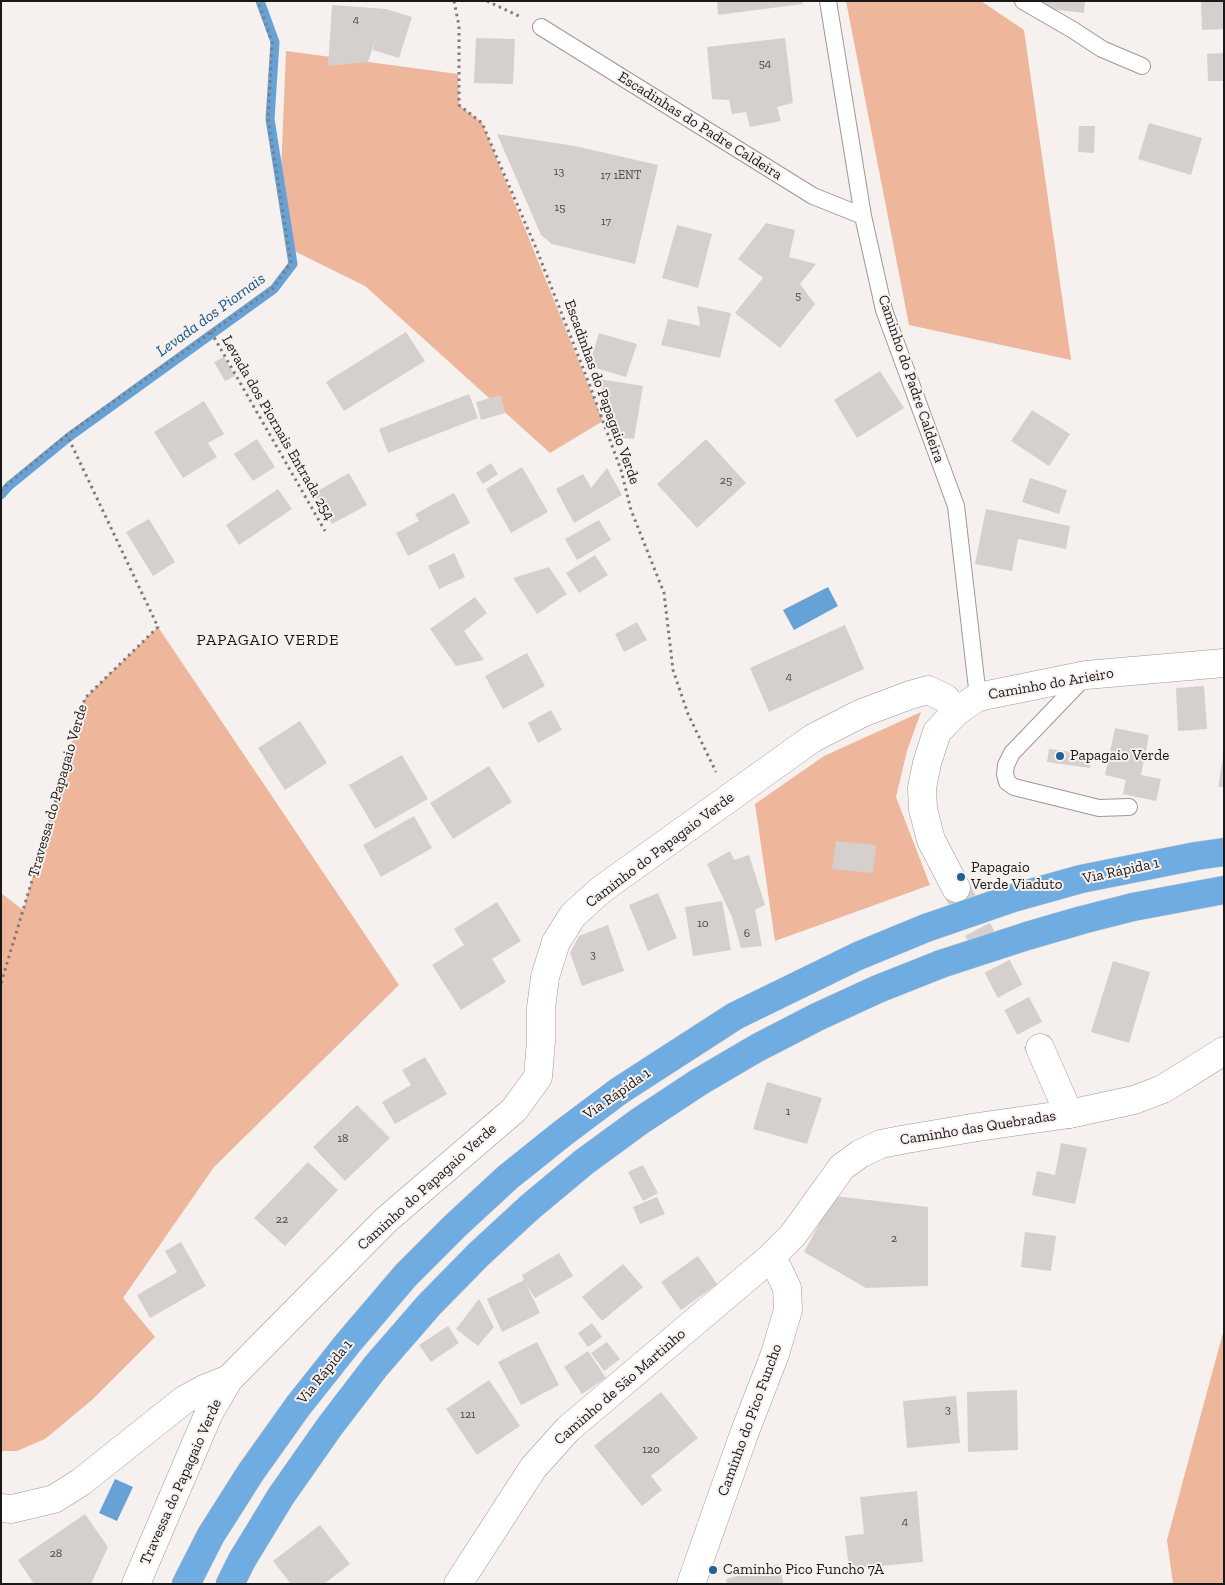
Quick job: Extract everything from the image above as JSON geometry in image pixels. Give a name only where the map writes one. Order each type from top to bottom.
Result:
[{"type":"highway","name":"Via Rápida 1","points":[[186,1584],[211,1535],[303,1399],[406,1275],[508,1177],[562,1133],[619,1091],[734,1016],[858,956],[926,928],[1013,898],[1081,879],[1224,852]]},
{"type":"highway","points":[[230,1584],[242,1560],[281,1496],[330,1426],[376,1366],[435,1299],[478,1254],[530,1207],[584,1162],[640,1120],[699,1082],[817,1017],[878,989],[941,964],[1028,936],[1124,909],[1224,890]]},
{"type":"street","name":"Caminho do Arieiro","points":[[968,704],[1033,685],[1086,675],[1224,663]]},
{"type":"street","name":"Caminho do Papagaio Verde","points":[[229,1379],[386,1220],[514,1110],[524,1097],[538,1077],[541,1008],[545,977],[556,942],[573,915],[602,889],[813,738],[862,713],[910,694],[928,690],[945,698],[968,704]]},
{"type":"street","points":[[956,888],[931,840],[923,810],[922,788],[927,763],[937,732],[968,704]]},
{"type":"street","points":[[1040,1048],[1069,1114]]},
{"type":"street","name":"Caminho das Quebradas","points":[[769,1259],[793,1235],[842,1167],[860,1154],[881,1144],[978,1126],[1069,1114],[1134,1100],[1163,1089],[1224,1051]]},
{"type":"street","name":"Caminho de São Martinho","points":[[458,1584],[533,1468],[568,1429],[769,1259]]},
{"type":"street","name":"Caminho do Pico Funcho","points":[[691,1584],[744,1434],[775,1354],[788,1310],[787,1288],[778,1269],[769,1259]]},
{"type":"street","name":"Travessa do Papagaio Verde","points":[[1,1508],[12,1509],[54,1499],[81,1482],[184,1400],[204,1389],[229,1379]]},
{"type":"street","name":"Travessa do Papagaio Verde","points":[[136,1584],[209,1413],[229,1379]]},
{"type":"lane","name":"Caminho do Padre Caldeira","points":[[828,1],[863,216],[884,310],[956,506],[968,704]]},
{"type":"lane","points":[[1024,1],[1102,49],[1142,66]]},
{"type":"lane","name":"Escadinhas do Padre Caldeira","points":[[541,27],[813,196],[863,216]]},
{"type":"lane","points":[[1086,675],[1012,753],[1006,765],[1005,774],[1007,782],[1014,787],[1099,808],[1129,807]]},
{"type":"path","points":[[1,491],[67,435],[212,334],[273,288],[291,263],[268,119],[272,42],[258,1]]},
{"type":"path","name":"Escadinhas do Papagaio Verde","points":[[454,1],[458,26],[458,105],[482,123],[540,257],[621,470],[631,510],[664,593],[673,670],[688,714],[729,799]]},
{"type":"path","points":[[487,1],[541,27]]},
{"type":"path","name":"Levada dos Piornais Entrada 254","points":[[212,334],[325,531]]},
{"type":"path","name":"Travessa do Papagaio Verde","points":[[1,983],[85,698],[158,628],[67,435]]},
{"type":"shaded area","points":[[846,1],[981,1],[1024,30],[1071,360],[909,325]]},
{"type":"shaded area","points":[[286,51],[458,74],[459,105],[482,123],[603,421],[550,453],[365,286],[288,248],[280,196]]},
{"type":"shaded area","points":[[158,627],[399,985],[214,1167],[123,1298],[155,1337],[92,1400],[45,1439],[17,1451],[1,1451],[1,893],[23,910],[85,698]]},
{"type":"shaded area","points":[[921,712],[907,751],[896,797],[930,885],[775,941],[755,804],[824,756]]},
{"type":"shaded area","points":[[1224,1329],[1224,1584],[1173,1584],[1167,1540]]},
{"type":"water","points":[[828,587],[838,606],[794,630],[783,610]]},
{"type":"water","points":[[115,1479],[133,1487],[117,1521],[99,1513]]},
{"type":"building","points":[[717,1],[802,1],[803,4],[718,15]]},
{"type":"building","points":[[1042,1],[1085,1],[1084,13],[1041,8]]},
{"type":"building","points":[[1201,1],[1224,1],[1224,29],[1202,30]]},
{"type":"building","points":[[332,5],[386,9],[412,17],[399,58],[373,50],[376,39],[368,62],[328,66]]},
{"type":"building","points":[[476,38],[515,39],[513,84],[474,83]]},
{"type":"building","points":[[785,38],[793,103],[777,107],[781,121],[750,127],[746,112],[732,114],[729,100],[712,99],[707,47]]},
{"type":"building","points":[[1224,53],[1224,81],[1208,81],[1207,54]]},
{"type":"building","points":[[1149,123],[1202,138],[1191,175],[1138,159]]},
{"type":"building","points":[[1079,126],[1095,126],[1094,153],[1078,152]]},
{"type":"building","points":[[497,134],[575,146],[658,165],[635,264],[552,244],[541,235]]},
{"type":"building","points":[[766,223],[795,230],[789,257],[816,264],[800,284],[815,304],[780,348],[735,313],[763,278],[738,259]]},
{"type":"building","points":[[677,225],[712,234],[698,288],[662,278]]},
{"type":"building","points":[[697,306],[731,313],[720,358],[661,345],[668,319],[700,326]]},
{"type":"building","points":[[406,332],[425,361],[344,411],[326,382]]},
{"type":"building","points":[[599,333],[637,344],[626,377],[589,366]]},
{"type":"building","points":[[224,357],[235,376],[225,381],[214,362]]},
{"type":"building","points":[[880,371],[904,408],[857,438],[834,400]]},
{"type":"building","points":[[599,379],[643,386],[634,439],[615,437]]},
{"type":"building","points":[[469,394],[478,418],[388,453],[379,429]]},
{"type":"building","points":[[501,395],[505,413],[481,420],[476,402]]},
{"type":"building","points":[[204,401],[224,434],[208,443],[217,457],[183,478],[154,432]]},
{"type":"building","points":[[1032,410],[1070,434],[1049,466],[1011,441]]},
{"type":"building","points":[[257,439],[275,467],[253,481],[234,454]]},
{"type":"building","points":[[706,439],[746,483],[697,528],[657,484]]},
{"type":"building","points":[[491,463],[498,474],[483,484],[476,473]]},
{"type":"building","points":[[522,467],[548,512],[511,533],[486,489]]},
{"type":"building","points":[[607,468],[622,495],[574,523],[556,489],[583,474],[591,488]]},
{"type":"building","points":[[349,473],[367,505],[332,524],[314,493]]},
{"type":"building","points":[[1030,478],[1067,490],[1059,514],[1022,502]]},
{"type":"building","points":[[278,489],[292,509],[239,545],[226,525]]},
{"type":"building","points":[[454,493],[470,523],[408,556],[396,533],[419,521],[415,514]]},
{"type":"building","points":[[986,509],[1070,526],[1066,549],[1018,539],[1012,571],[975,564]]},
{"type":"building","points":[[149,519],[175,562],[153,576],[126,532]]},
{"type":"building","points":[[599,520],[611,540],[577,560],[565,539]]},
{"type":"building","points":[[454,553],[465,577],[439,589],[428,566]]},
{"type":"building","points":[[595,555],[608,575],[579,593],[566,573]]},
{"type":"building","points":[[549,567],[567,594],[537,614],[513,578]]},
{"type":"building","points":[[475,597],[487,613],[464,631],[484,660],[456,666],[430,629]]},
{"type":"building","points":[[637,622],[647,640],[624,652],[615,634]]},
{"type":"building","points":[[845,625],[864,669],[769,712],[750,668]]},
{"type":"building","points":[[527,653],[545,686],[503,709],[485,676]]},
{"type":"building","points":[[1204,686],[1207,729],[1178,731],[1176,688]]},
{"type":"building","points":[[551,710],[562,730],[538,743],[528,723]]},
{"type":"building","points":[[300,721],[327,763],[285,790],[258,748]]},
{"type":"building","points":[[1115,728],[1149,735],[1141,775],[1161,779],[1156,801],[1123,794],[1126,780],[1105,775]]},
{"type":"building","points":[[1049,749],[1092,754],[1090,768],[1047,762]]},
{"type":"building","points":[[402,755],[428,799],[375,829],[349,785]]},
{"type":"building","points":[[1223,758],[1224,787],[1218,787]]},
{"type":"building","points":[[489,766],[512,802],[453,839],[430,803]]},
{"type":"building","points":[[414,816],[432,848],[381,877],[363,845]]},
{"type":"building","points":[[836,841],[876,845],[873,873],[832,869]]},
{"type":"building","points":[[730,851],[734,860],[749,855],[765,905],[755,910],[762,946],[741,948],[732,917],[707,864]]},
{"type":"building","points":[[658,893],[677,938],[648,951],[629,905]]},
{"type":"building","points":[[722,901],[731,950],[693,956],[685,907]]},
{"type":"building","points":[[497,902],[521,941],[492,959],[506,982],[461,1010],[432,965],[464,945],[454,929]]},
{"type":"building","points":[[608,925],[624,971],[582,986],[570,953],[579,936]]},
{"type":"building","points":[[1113,961],[1150,972],[1129,1043],[1091,1032]]},
{"type":"building","points":[[425,1057],[447,1094],[395,1124],[382,1102],[411,1085],[402,1070]]},
{"type":"building","points":[[767,1082],[822,1098],[807,1144],[753,1129]]},
{"type":"building","points":[[357,1105],[390,1138],[345,1181],[313,1147]]},
{"type":"building","points":[[1061,1143],[1087,1148],[1075,1204],[1032,1195],[1037,1171],[1055,1175]]},
{"type":"building","points":[[308,1162],[338,1190],[285,1246],[254,1218]]},
{"type":"building","points":[[643,1165],[658,1193],[643,1201],[628,1172]]},
{"type":"building","points":[[834,1196],[928,1207],[928,1286],[866,1288],[804,1252]]},
{"type":"building","points":[[657,1197],[665,1214],[640,1224],[633,1207]]},
{"type":"building","points":[[1025,1232],[1056,1236],[1051,1271],[1021,1267]]},
{"type":"building","points":[[181,1242],[206,1286],[150,1318],[137,1295],[177,1272],[165,1251]]},
{"type":"building","points":[[559,1253],[573,1276],[535,1298],[526,1284],[540,1313],[502,1332],[487,1299],[524,1280],[522,1275]]},
{"type":"building","points":[[698,1256],[717,1284],[681,1310],[661,1282]]},
{"type":"building","points":[[623,1264],[643,1287],[602,1321],[582,1297]]},
{"type":"building","points":[[479,1299],[494,1327],[478,1346],[456,1329]]},
{"type":"building","points":[[592,1323],[602,1337],[588,1347],[578,1333]]},
{"type":"building","points":[[448,1326],[459,1343],[431,1362],[419,1345]]},
{"type":"building","points":[[537,1342],[559,1385],[521,1405],[498,1362]]},
{"type":"building","points":[[607,1342],[620,1359],[604,1371],[591,1353]]},
{"type":"building","points":[[588,1351],[606,1378],[582,1394],[564,1367]]},
{"type":"building","points":[[489,1380],[520,1426],[477,1455],[446,1409]]},
{"type":"building","points":[[1017,1390],[1018,1450],[968,1452],[967,1392]]},
{"type":"building","points":[[661,1392],[698,1438],[651,1476],[662,1490],[642,1506],[594,1446]]},
{"type":"building","points":[[956,1396],[960,1443],[907,1448],[903,1401]]},
{"type":"building","points":[[917,1491],[923,1562],[849,1569],[845,1536],[864,1534],[860,1497]]},
{"type":"building","points":[[85,1514],[108,1547],[91,1584],[34,1584],[18,1560]]},
{"type":"building","points":[[320,1525],[350,1564],[324,1584],[291,1584],[273,1561]]},
{"type":"building","points":[[778,1564],[784,1584],[727,1584],[726,1579]]},
{"type":"waterway","name":"Levada dos Piornais","points":[[1,495],[9,486],[69,437],[274,289],[293,264],[270,119],[275,42],[260,1]]},
{"type":"tunnel","points":[[958,892],[1040,1048]]},
{"type":"place","name":"Papagaio Verde","points":[[1060,756]]},
{"type":"place","name":"Papagaio Verde Viaduto","points":[[961,877]]},
{"type":"place","name":"Caminho Pico Funcho 7A","points":[[713,1570]]},
{"type":"district","name":"PAPAGAIO VERDE","points":[[268,640]]}]
